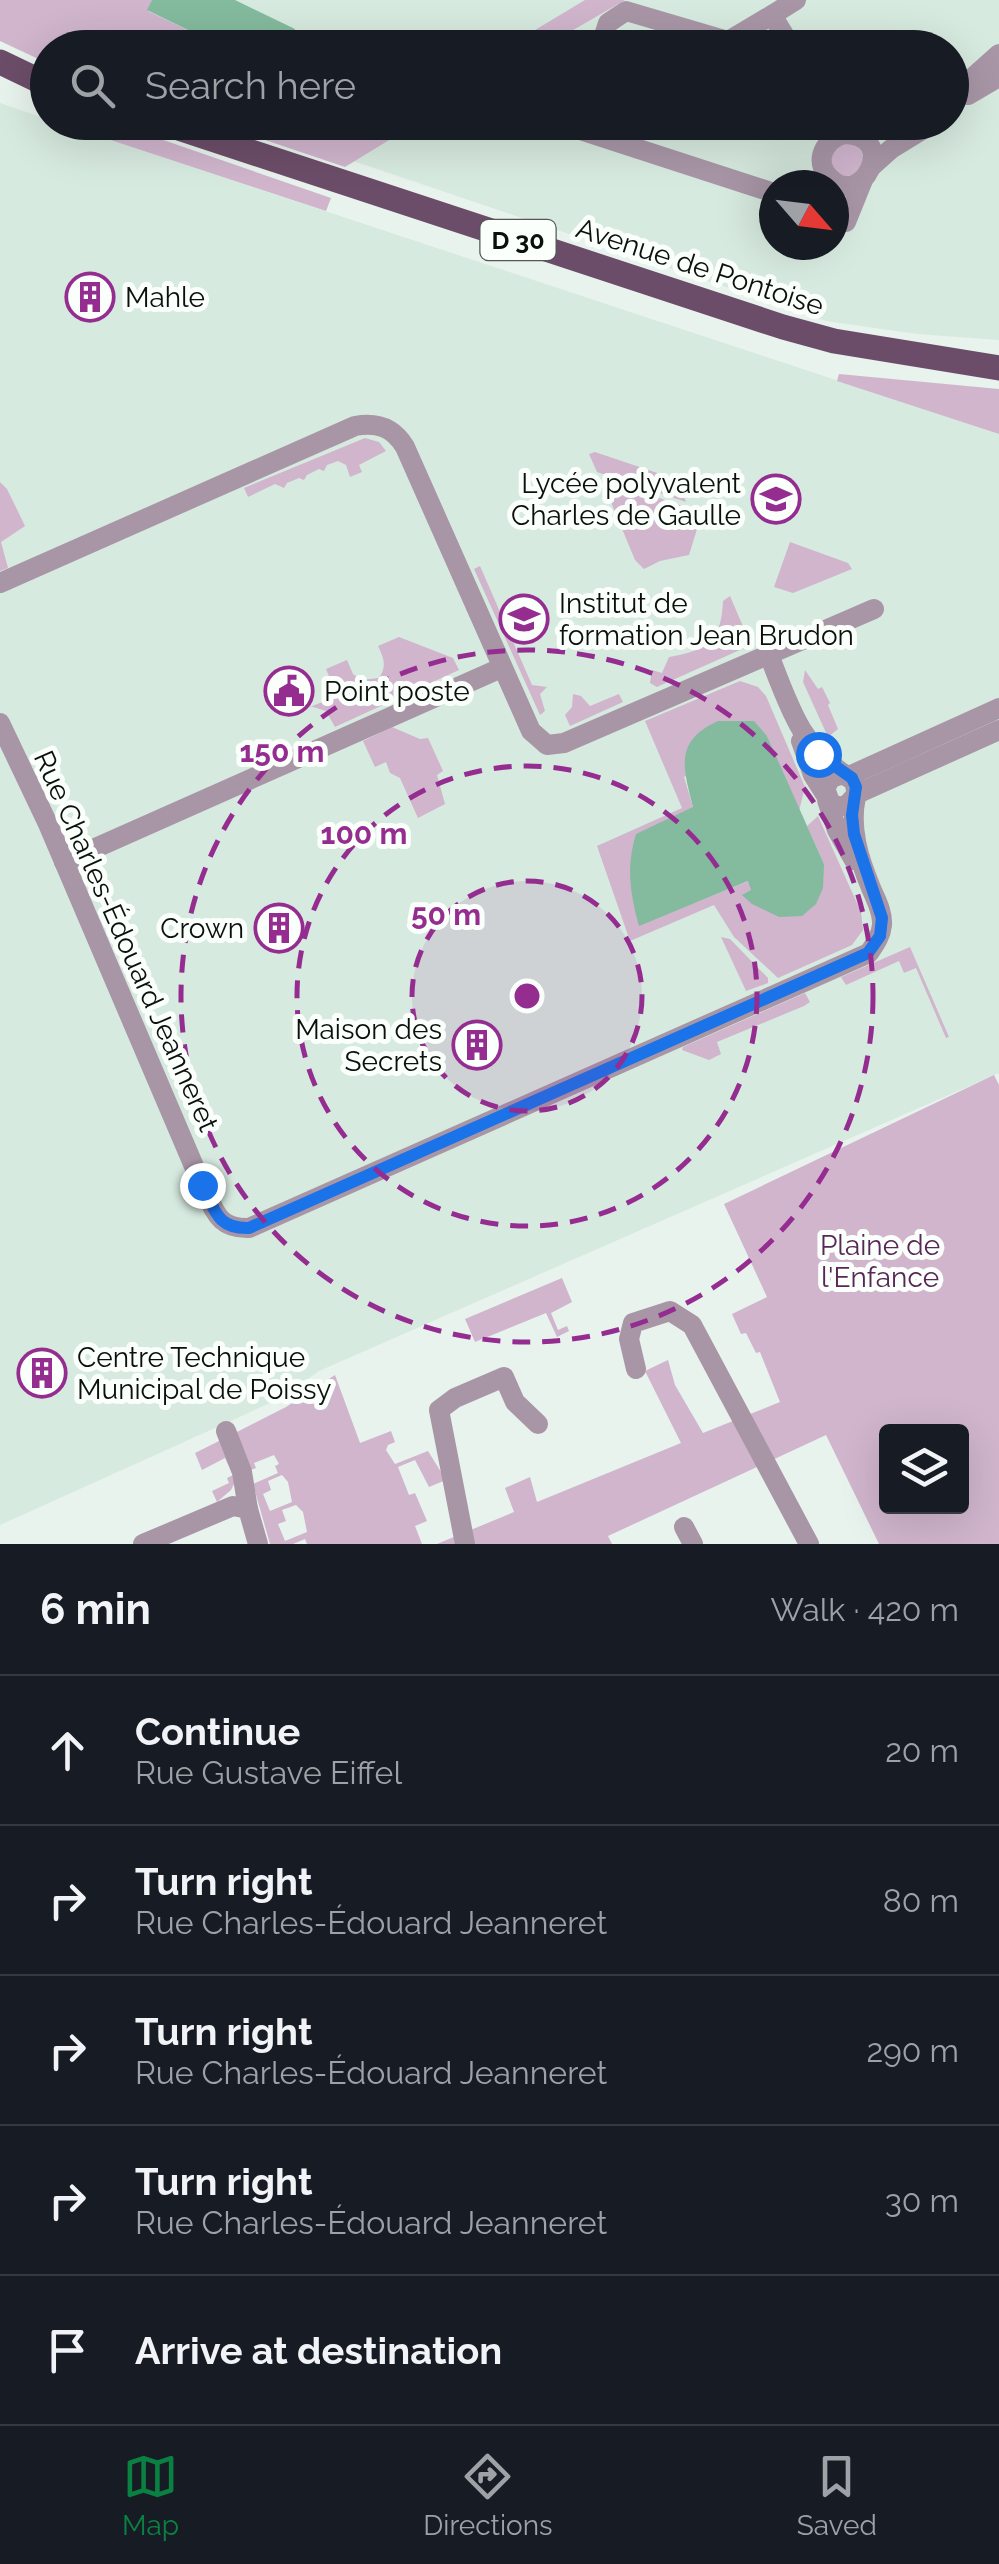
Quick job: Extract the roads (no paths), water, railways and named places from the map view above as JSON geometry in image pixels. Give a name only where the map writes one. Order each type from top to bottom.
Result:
[{"type":"main road","points":[[0,62],[30,76]]},
{"type":"main road","name":"Avenue de Pontoise","points":[[215,140],[783,327],[834,341],[999,368]]},
{"type":"street","points":[[747,30],[796,0]]},
{"type":"street","points":[[606,30],[608,22],[626,11],[691,30]]},
{"type":"street","points":[[772,15],[781,30]]},
{"type":"street","points":[[969,81],[999,54]]},
{"type":"street","points":[[969,95],[999,77]]},
{"type":"street","points":[[611,140],[759,188]]},
{"type":"street","points":[[819,170],[824,148],[832,140]]},
{"type":"street","points":[[849,221],[873,158],[863,140]]},
{"type":"street","points":[[867,142],[875,140]]},
{"type":"street","points":[[849,184],[855,184],[906,140]]},
{"type":"street","points":[[0,584],[355,426],[377,425],[394,432],[405,447],[501,668],[531,731],[543,743],[555,745],[874,609]]},
{"type":"street","points":[[769,656],[796,720],[818,754],[852,785]]},
{"type":"street","points":[[64,862],[501,668]]},
{"type":"street","points":[[852,785],[999,708]]},
{"type":"street","name":"Rue Charles-Édouard Jeanneret","points":[[796,720],[806,759],[845,847],[865,874]]},
{"type":"street","name":"Rue Charles-Édouard Jeanneret","points":[[0,723],[202,1185],[222,1222],[233,1228],[249,1228],[868,953],[880,936],[882,918],[865,874],[852,820],[852,785]]},
{"type":"street","points":[[826,797],[831,778],[852,785],[999,730]]},
{"type":"street","points":[[636,1369],[629,1340],[633,1323],[670,1311],[692,1325],[800,1541]]},
{"type":"street","points":[[465,1544],[439,1410],[455,1398],[504,1378],[515,1402],[538,1424]]},
{"type":"street","points":[[226,1431],[242,1472],[258,1544]]},
{"type":"street","points":[[143,1544],[233,1506],[248,1509]]},
{"type":"place","name":"Mahle","points":[[90,297]]},
{"type":"place","name":"Lycée polyvalent Charles de Gaulle","points":[[776,499]]},
{"type":"place","name":"Institut de formation Jean Brudon","points":[[524,619]]},
{"type":"place","name":"Point poste","points":[[289,691]]},
{"type":"place","name":"Crown","points":[[279,928]]},
{"type":"place","name":"Maison des Secrets","points":[[477,1045]]},
{"type":"place","name":"Centre Technique Municipal de Poissy","points":[[42,1373]]},
{"type":"park label","name":"Plaine de l'Enfance","points":[[880,1261]]}]
